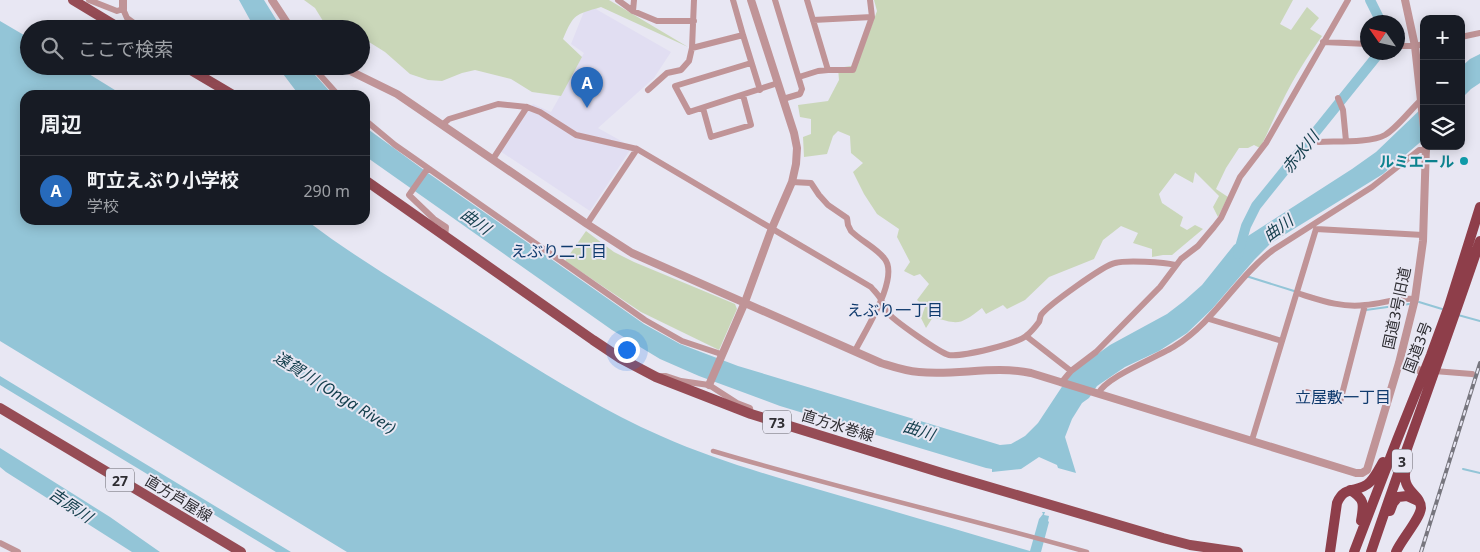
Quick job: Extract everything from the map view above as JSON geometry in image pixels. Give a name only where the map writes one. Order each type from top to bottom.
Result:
[{"type":"highway","name":"国道3号","points":[[1371,552],[1419,414],[1429,372],[1480,206]]},
{"type":"highway","name":"国道3号","points":[[1354,550],[1397,440],[1429,372],[1480,241]]},
{"type":"highway","points":[[1396,552],[1420,513],[1421,504],[1404,482],[1403,474],[1419,414]]},
{"type":"highway","points":[[1330,552],[1337,503],[1340,496],[1345,491],[1369,484],[1397,440]]},
{"type":"highway","points":[[1350,490],[1362,500],[1363,508],[1354,550]]},
{"type":"highway","points":[[1371,552],[1398,496],[1407,496],[1419,502]]},
{"type":"main road","points":[[74,0],[106,20]]},
{"type":"main road","points":[[199,75],[225,90]]},
{"type":"main road","name":"直方水巻線","points":[[370,184],[593,340],[620,358],[656,377],[751,414],[942,473],[1163,538],[1190,545],[1238,552]]},
{"type":"main road","name":"直方芦屋線","points":[[0,408],[240,552]]},
{"type":"street","points":[[89,0],[116,12],[123,9]]},
{"type":"street","points":[[123,0],[123,9],[131,20]]},
{"type":"street","points":[[272,0],[285,20]]},
{"type":"street","points":[[618,0],[633,11],[657,22],[694,21]]},
{"type":"street","points":[[633,11],[634,0]]},
{"type":"street","points":[[648,90],[667,73],[681,70],[689,60],[692,48],[694,0]]},
{"type":"street","points":[[732,0],[760,90]]},
{"type":"street","points":[[709,385],[792,182],[796,164],[797,148],[794,133],[751,0]]},
{"type":"street","points":[[775,0],[802,89],[800,94],[783,99]]},
{"type":"street","points":[[807,0],[828,70]]},
{"type":"street","points":[[799,77],[818,71],[853,70],[872,17],[870,0]]},
{"type":"street","points":[[1062,383],[1071,371],[1096,352],[1160,286],[1181,259],[1198,246],[1221,218],[1240,178],[1266,144],[1348,0]]},
{"type":"street","points":[[1405,0],[1415,46],[1420,87]]},
{"type":"street","points":[[813,20],[872,17]]},
{"type":"street","points":[[1465,36],[1480,33]]},
{"type":"street","points":[[692,48],[743,35]]},
{"type":"street","points":[[1323,42],[1360,44]]},
{"type":"street","points":[[1405,46],[1420,45]]},
{"type":"street","points":[[751,63],[675,86],[689,112],[778,83]]},
{"type":"street","points":[[320,75],[334,90]]},
{"type":"street","points":[[358,75],[397,94],[632,253],[855,351],[902,370],[919,373],[1021,371],[1252,440],[1316,230],[1423,235]]},
{"type":"street","points":[[703,108],[711,136],[751,125],[743,95]]},
{"type":"street","points":[[1338,98],[1344,110],[1346,141]]},
{"type":"street","points":[[442,125],[449,118],[498,104],[527,107],[540,112],[576,134],[637,150],[871,287],[882,300],[887,313],[926,342],[949,355],[958,356],[1015,341],[1026,336],[1038,323],[1041,315],[1051,306],[1103,268],[1115,263],[1162,262],[1175,266]]},
{"type":"street","points":[[1319,142],[1380,137],[1387,134],[1420,105]]},
{"type":"street","points":[[492,159],[527,107]]},
{"type":"street","points":[[370,124],[428,168],[645,320],[682,341],[721,355]]},
{"type":"street","points":[[587,224],[637,150]]},
{"type":"street","points":[[1097,393],[1125,372],[1177,345],[1209,319],[1259,261],[1273,250],[1372,187],[1420,150]]},
{"type":"street","name":"国道3号旧道","points":[[1252,440],[1356,473],[1362,473],[1367,470],[1399,363],[1415,299],[1423,235],[1426,150]]},
{"type":"street","points":[[428,168],[409,194],[434,219],[446,227],[445,236]]},
{"type":"street","points":[[792,182],[811,183],[819,196],[828,205],[847,218],[851,231],[886,259],[889,274],[882,300],[855,351]]},
{"type":"street","points":[[1297,293],[1342,306],[1366,305],[1406,298],[1415,299]]},
{"type":"street","points":[[1307,392],[1340,402],[1366,305]]},
{"type":"street","points":[[1209,319],[1282,341]]},
{"type":"street","points":[[1026,336],[1071,371]]},
{"type":"street","points":[[1399,363],[1429,372],[1472,374]]},
{"type":"street","points":[[656,377],[666,376],[681,381],[709,385],[737,404],[750,408],[751,414]]},
{"type":"street","points":[[713,451],[800,477],[992,525],[1087,552]]},
{"type":"street","points":[[0,543],[18,552]]},
{"type":"shaded area","points":[[587,4],[671,52],[654,78],[598,128],[632,147],[590,211],[500,151],[533,104],[551,112],[584,53],[571,44]]},
{"type":"green space","points":[[304,0],[609,0],[688,47],[601,7],[580,14],[570,24],[563,39],[582,57],[561,96],[532,92],[511,79],[475,70],[442,81],[428,80],[410,74],[385,52],[370,43],[370,20],[322,20],[315,8]]},
{"type":"green space","points":[[874,0],[1293,0],[1280,24],[1291,30],[1307,7],[1319,18],[1310,29],[1322,36],[1291,85],[1260,148],[1254,145],[1248,148],[1239,148],[1226,168],[1216,189],[1228,197],[1218,217],[1213,207],[1219,196],[1195,172],[1193,183],[1175,173],[1159,194],[1162,203],[1183,217],[1180,226],[1187,230],[1195,225],[1203,229],[1172,255],[1152,257],[1152,249],[1133,243],[1138,233],[1121,226],[1103,240],[1094,259],[1049,277],[1025,300],[1007,309],[1003,305],[986,314],[982,308],[969,318],[959,322],[933,317],[926,328],[921,318],[925,307],[917,300],[929,284],[920,274],[914,276],[904,271],[910,262],[897,237],[899,229],[877,214],[864,194],[853,172],[863,163],[851,153],[850,136],[838,131],[833,136],[827,154],[804,157],[803,137],[811,134],[811,119],[800,117],[798,105],[828,101],[839,80],[838,68],[857,65],[877,11]]},
{"type":"green space","points":[[586,231],[614,252],[634,262],[735,304],[737,309],[719,350],[641,312],[565,261]]},
{"type":"water","points":[[239,0],[264,0],[276,20],[250,20]]},
{"type":"water","name":"遠賀川 (Onga River)","points":[[0,21],[20,33],[20,75],[91,75],[115,90],[20,90],[20,225],[313,225],[365,262],[539,370],[611,412],[661,436],[705,454],[795,483],[1030,551],[1039,519],[1043,514],[1042,512],[1045,512],[1044,515],[1049,516],[1049,522],[1041,552],[347,552],[0,341]]},
{"type":"water","points":[[1480,54],[1480,83],[1465,95],[1465,63]]},
{"type":"water","points":[[284,75],[315,75],[329,90],[295,90]]},
{"type":"water","name":"曲川","points":[[1420,110],[1420,142],[1383,174],[1271,243],[1212,309],[1187,333],[1159,351],[1125,367],[1097,386],[1089,398],[1082,403],[1072,419],[1065,437],[1076,473],[1058,468],[1057,465],[1039,457],[1021,469],[992,472],[992,469],[780,406],[699,376],[660,359],[612,330],[370,160],[370,131],[644,324],[680,344],[738,366],[1000,445],[1011,444],[1025,436],[1038,423],[1071,373],[1110,345],[1167,314],[1184,301],[1202,285],[1234,245],[1376,152]]},
{"type":"water","points":[[0,376],[291,552],[276,552],[0,385]]},
{"type":"water","name":"吉原川","points":[[0,448],[110,517],[160,552],[132,552],[6,472],[0,467]]},
{"type":"waterway","name":"赤水川","points":[[1370,0],[1378,15]]},
{"type":"waterway","name":"赤水川","points":[[1238,254],[1246,226],[1256,206],[1374,60]]},
{"type":"waterway","points":[[1246,276],[1294,291]]},
{"type":"waterway","points":[[1419,302],[1442,309]]},
{"type":"waterway","points":[[1366,310],[1409,304]]},
{"type":"waterway","points":[[1458,315],[1480,321]]},
{"type":"waterway","points":[[1463,469],[1480,473]]},
{"type":"tunnel","points":[[1472,374],[1480,377]]},
{"type":"railway","points":[[1421,552],[1480,363]]},
{"type":"place","name":"町立えぶり小学校","points":[[587,108]]},
{"type":"place","name":"ルミエール","points":[[1464,161]]},
{"type":"district","name":"えぶり二丁目","points":[[559,251]]},
{"type":"district","name":"えぶり一丁目","points":[[895,310]]},
{"type":"district","name":"立屋敷一丁目","points":[[1343,397]]}]
